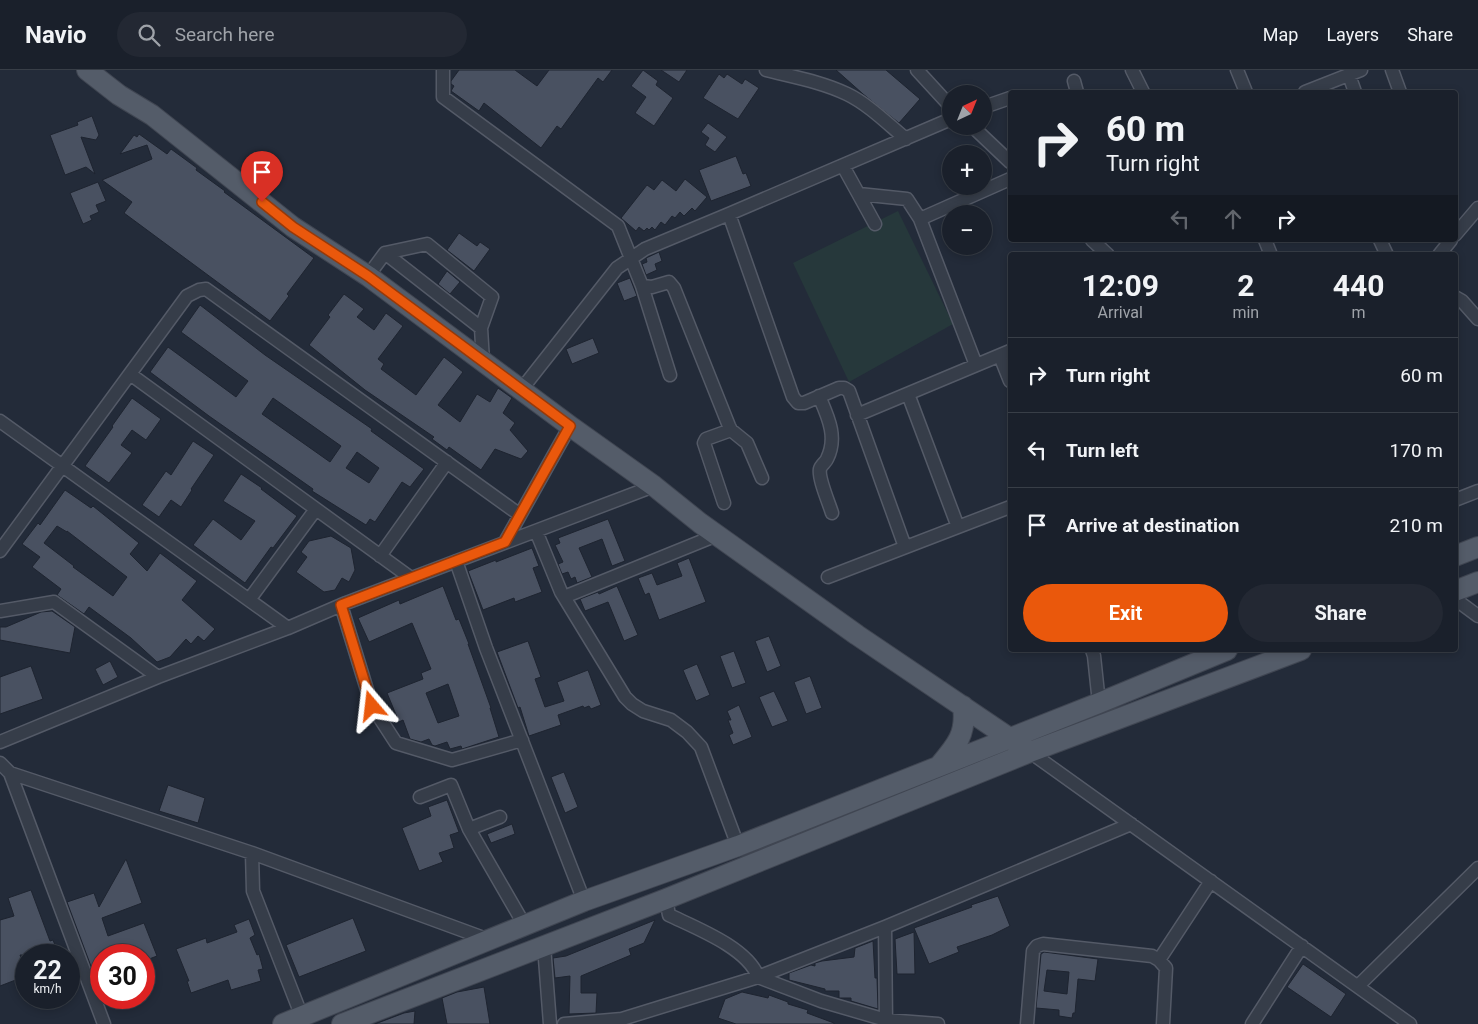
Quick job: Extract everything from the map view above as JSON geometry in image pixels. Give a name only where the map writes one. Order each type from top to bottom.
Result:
[{"type":"main road","points":[[87,70],[119,95],[152,115],[293,227],[368,276],[654,486],[717,535],[857,635],[1030,752]]},
{"type":"main road","points":[[1458,555],[1478,547]]},
{"type":"main road","points":[[1458,590],[1478,582]]},
{"type":"main road","points":[[283,1024],[584,901],[738,846],[1099,703],[1222,652]]},
{"type":"main road","points":[[343,1024],[666,898],[1030,752],[1296,652]]},
{"type":"main road","points":[[938,767],[955,747],[960,737],[964,726],[963,706]]},
{"type":"street","points":[[443,70],[443,98],[618,226],[642,286],[670,375]]},
{"type":"street","points":[[766,70],[820,83],[849,94],[877,114],[906,139]]},
{"type":"street","points":[[917,70],[942,96]]},
{"type":"street","points":[[1132,70],[1142,90]]},
{"type":"street","points":[[1237,70],[1245,90]]},
{"type":"street","points":[[1392,70],[1399,90]]},
{"type":"street","points":[[1310,90],[1355,72],[1354,90]]},
{"type":"street","points":[[992,104],[1008,99]]},
{"type":"street","points":[[521,390],[616,268],[630,258],[645,249],[942,123]]},
{"type":"street","points":[[982,135],[1008,160]]},
{"type":"street","points":[[843,166],[875,224]]},
{"type":"street","points":[[920,219],[1008,180]]},
{"type":"street","points":[[858,194],[907,199],[920,219],[976,365]]},
{"type":"street","points":[[1458,232],[1477,213]]},
{"type":"street","points":[[729,214],[793,397],[798,402],[804,403],[839,388],[849,391],[905,547]]},
{"type":"street","points":[[1094,242],[1105,252]]},
{"type":"street","points":[[1441,252],[1449,242]]},
{"type":"street","points":[[368,276],[385,253],[427,244],[492,297],[481,328],[483,361]]},
{"type":"street","points":[[385,253],[481,328]]},
{"type":"street","points":[[642,286],[652,288],[669,282],[674,288],[731,430],[747,443],[762,478]]},
{"type":"street","points":[[0,551],[188,296],[199,290],[206,289],[520,515]]},
{"type":"street","points":[[1458,299],[1478,319]]},
{"type":"street","points":[[857,415],[1005,353],[1008,370]]},
{"type":"street","points":[[130,374],[411,578]]},
{"type":"street","points":[[908,394],[958,527]]},
{"type":"street","points":[[819,396],[831,424],[832,443],[827,459],[820,468],[820,476],[832,513]]},
{"type":"street","points":[[0,421],[288,628]]},
{"type":"street","points":[[505,542],[570,426]]},
{"type":"street","points":[[724,503],[704,443],[706,439],[731,430]]},
{"type":"street","points":[[380,556],[446,462]]},
{"type":"street","points":[[0,742],[158,677],[288,628],[341,605],[654,486]]},
{"type":"street","points":[[1458,499],[1478,491]]},
{"type":"street","points":[[828,577],[1008,508]]},
{"type":"street","points":[[249,600],[316,509]]},
{"type":"street","points":[[536,531],[564,597],[625,697],[643,711],[671,720],[687,732],[701,747],[738,846]]},
{"type":"street","points":[[564,597],[717,535]]},
{"type":"street","points":[[456,561],[486,648],[584,901]]},
{"type":"street","points":[[1458,601],[1478,616]]},
{"type":"street","points":[[0,611],[54,602],[158,677]]},
{"type":"street","points":[[341,605],[372,706],[396,743],[452,760],[522,740]]},
{"type":"street","points":[[1093,652],[1099,703]]},
{"type":"street","points":[[1030,752],[1410,1024]]},
{"type":"street","points":[[0,763],[10,773],[104,1024]]},
{"type":"street","points":[[10,773],[252,853],[489,940]]},
{"type":"street","points":[[420,797],[451,785],[470,829],[524,926]]},
{"type":"street","points":[[470,829],[500,818]]},
{"type":"street","points":[[564,1024],[622,1019],[758,977],[1131,824]]},
{"type":"street","points":[[252,853],[253,891],[302,1017]]},
{"type":"street","points":[[1358,986],[1478,868]]},
{"type":"street","points":[[1159,960],[1211,881]]},
{"type":"street","points":[[666,898],[669,915],[726,943],[755,968],[758,977]]},
{"type":"street","points":[[885,926],[886,1022]]},
{"type":"street","points":[[1026,1024],[1033,951],[1037,946],[1043,944],[1152,956],[1159,960],[1166,968],[1163,1024]]},
{"type":"street","points":[[544,946],[550,1024]]},
{"type":"street","points":[[1252,1024],[1302,946]]},
{"type":"street","points":[[758,977],[820,1001],[886,1022],[938,1024]]},
{"type":"shaded area","points":[[898,211],[953,324],[849,382],[793,263]]},
{"type":"building","points":[[459,70],[515,70],[537,86],[549,70],[612,70],[603,82],[598,78],[561,129],[557,126],[541,148],[484,103],[479,111],[451,91],[454,86],[451,84],[451,81]]},
{"type":"building","points":[[643,70],[658,81],[656,85],[673,98],[654,126],[635,113],[646,97],[631,86]]},
{"type":"building","points":[[661,70],[687,70],[679,82]]},
{"type":"building","points":[[836,70],[886,70],[920,99],[899,123]]},
{"type":"building","points":[[719,74],[724,78],[727,74],[742,84],[745,79],[759,88],[738,119],[703,98]]},
{"type":"building","points":[[92,116],[99,135],[96,140],[81,137],[95,174],[86,167],[65,175],[50,135],[78,125],[77,122]]},
{"type":"building","points":[[708,123],[727,137],[715,152],[705,145],[709,138],[701,132]]},
{"type":"building","points":[[139,134],[167,154],[171,149],[197,168],[196,170],[224,192],[314,258],[287,294],[289,296],[270,321],[124,213],[132,202],[102,180],[152,159],[147,145],[120,154],[134,135],[137,137]]},
{"type":"building","points":[[736,156],[743,174],[746,173],[751,186],[711,201],[699,170]]},
{"type":"building","points":[[685,179],[707,197],[695,211],[692,208],[684,216],[680,212],[675,218],[672,216],[665,225],[661,222],[655,230],[652,227],[644,231],[639,227],[636,231],[621,218],[647,185],[654,190],[662,180],[676,191]]},
{"type":"building","points":[[98,182],[106,201],[96,205],[99,212],[90,216],[92,220],[83,224],[70,193]]},
{"type":"building","points":[[459,233],[477,246],[480,242],[490,249],[474,271],[447,250]]},
{"type":"building","points":[[659,252],[662,261],[655,264],[657,270],[646,275],[642,264],[647,262],[646,258]]},
{"type":"building","points":[[447,271],[460,282],[450,294],[438,284]]},
{"type":"building","points":[[630,278],[637,296],[624,301],[617,283]]},
{"type":"building","points":[[344,294],[364,309],[357,317],[374,330],[386,313],[403,326],[378,359],[384,364],[381,369],[416,395],[444,357],[463,372],[438,405],[460,422],[477,394],[490,402],[498,388],[512,398],[503,413],[515,423],[510,430],[528,451],[521,459],[495,449],[481,470],[449,447],[447,450],[432,439],[434,437],[365,390],[309,345]]},
{"type":"building","points":[[200,305],[265,355],[372,429],[371,431],[424,469],[410,487],[402,482],[375,522],[370,519],[366,525],[312,491],[313,489],[150,372],[168,347],[236,397],[248,381],[181,332]],"holes":[[[273,398],[341,446],[330,462],[262,414]],[[357,452],[379,468],[369,483],[346,468]]]},
{"type":"building","points":[[593,338],[599,353],[572,364],[566,349]]},
{"type":"building","points":[[132,398],[161,419],[146,440],[132,430],[121,445],[132,453],[109,483],[85,466]]},
{"type":"building","points":[[193,441],[214,455],[181,507],[171,500],[159,517],[142,505],[166,471],[171,475]]},
{"type":"building","points":[[241,474],[297,516],[273,548],[271,547],[245,583],[193,545],[213,519],[241,540],[255,521],[223,501]]},
{"type":"building","points":[[65,490],[91,508],[93,506],[139,543],[130,554],[147,571],[160,553],[197,581],[182,600],[215,629],[204,641],[198,636],[191,644],[186,639],[170,657],[157,662],[131,638],[89,607],[84,614],[57,595],[61,589],[32,567],[40,557],[22,544],[38,523],[40,525]],"holes":[[[57,526],[127,577],[113,596],[44,543]]]},
{"type":"building","points":[[608,519],[625,561],[612,566],[602,539],[579,548],[592,577],[577,583],[575,577],[571,579],[568,572],[562,574],[558,564],[563,562],[555,545],[560,543],[558,538]]},
{"type":"building","points":[[331,536],[351,548],[355,570],[349,582],[342,578],[335,590],[324,592],[296,572],[307,557],[301,552],[309,541]]},
{"type":"building","points":[[532,548],[539,566],[533,568],[542,592],[515,602],[514,598],[483,610],[468,571]]},
{"type":"building","points":[[689,558],[706,602],[659,620],[649,593],[645,595],[638,578],[652,573],[657,585],[682,576],[677,563]]},
{"type":"building","points":[[443,586],[456,620],[459,619],[469,644],[499,737],[462,749],[461,746],[450,749],[447,742],[435,746],[432,745],[429,739],[421,742],[410,739],[403,720],[399,722],[387,693],[423,679],[421,673],[431,669],[412,623],[369,642],[358,618],[399,600],[400,604]],"holes":[[[448,684],[459,716],[438,723],[426,693]]]},
{"type":"building","points":[[617,586],[638,635],[624,641],[608,602],[585,611],[580,599],[598,592],[599,594]]},
{"type":"building","points":[[52,611],[75,627],[70,653],[0,640],[0,627],[6,627],[41,612]]},
{"type":"building","points":[[769,636],[781,666],[767,672],[755,641]]},
{"type":"building","points":[[528,641],[541,677],[535,679],[545,707],[564,701],[557,682],[588,670],[601,705],[591,709],[589,706],[584,708],[583,706],[558,715],[561,725],[529,736],[520,707],[518,708],[497,652]]},
{"type":"building","points":[[734,651],[746,683],[732,688],[720,656]]},
{"type":"building","points":[[110,661],[118,677],[103,685],[95,669]]},
{"type":"building","points":[[697,664],[710,695],[696,701],[683,670]]},
{"type":"building","points":[[31,666],[43,699],[0,714],[0,677]]},
{"type":"building","points":[[810,676],[822,708],[806,714],[794,682]]},
{"type":"building","points":[[774,691],[788,721],[772,727],[759,697]]},
{"type":"building","points":[[739,705],[752,737],[733,745],[729,735],[733,733],[728,720],[731,720],[727,711]]},
{"type":"building","points":[[564,772],[578,807],[565,813],[551,777]]},
{"type":"building","points":[[168,785],[205,798],[198,823],[159,811]]},
{"type":"building","points":[[447,800],[459,832],[450,835],[454,848],[439,853],[443,862],[419,871],[402,828],[431,816],[428,807]]},
{"type":"building","points":[[512,824],[515,834],[491,843],[487,834]]},
{"type":"building","points":[[126,859],[142,903],[102,918],[108,936],[144,923],[152,944],[90,944],[90,964],[67,902],[94,893],[99,907]]},
{"type":"building","points":[[31,890],[50,941],[53,940],[55,944],[15,944],[15,980],[0,986],[0,920],[14,916],[8,898]]},
{"type":"building","points":[[998,896],[1010,926],[992,935],[957,947],[959,952],[929,964],[914,928]]},
{"type":"building","points":[[353,918],[366,951],[299,977],[286,945]]},
{"type":"building","points":[[249,919],[255,935],[250,938],[257,955],[259,954],[263,969],[258,970],[261,981],[231,990],[228,980],[191,993],[187,981],[189,981],[176,949],[206,938],[207,943],[237,932],[234,925]]},
{"type":"building","points":[[655,920],[644,943],[629,949],[631,955],[581,976],[581,993],[597,993],[596,1013],[569,1014],[570,976],[555,978],[553,958],[566,956]]},
{"type":"building","points":[[914,932],[915,974],[897,974],[895,939]]},
{"type":"building","points":[[873,941],[878,1009],[851,1001],[851,998],[839,998],[839,991],[825,991],[825,989],[789,980],[789,973],[811,965],[815,966],[815,963],[854,957],[855,948]]},
{"type":"building","points":[[1044,952],[1098,959],[1095,981],[1078,979],[1075,1013],[1073,1013],[1072,1018],[1059,1016],[1059,1010],[1036,1008],[1041,954]],"holes":[[[1047,970],[1069,972],[1067,994],[1044,991]]]},
{"type":"building","points":[[1303,964],[1346,994],[1331,1017],[1287,987]]},
{"type":"building","points":[[484,987],[490,1024],[447,1024],[442,998],[457,992]]},
{"type":"building","points":[[742,992],[768,998],[769,995],[788,1002],[788,1004],[808,1010],[807,1013],[834,1024],[736,1024],[718,1018],[725,999]]},
{"type":"building","points":[[415,1011],[414,1024],[375,1024],[404,1013]]},
{"type":"route","points":[[262,202],[293,227],[368,276],[570,426],[505,542],[341,605],[372,706]]}]
